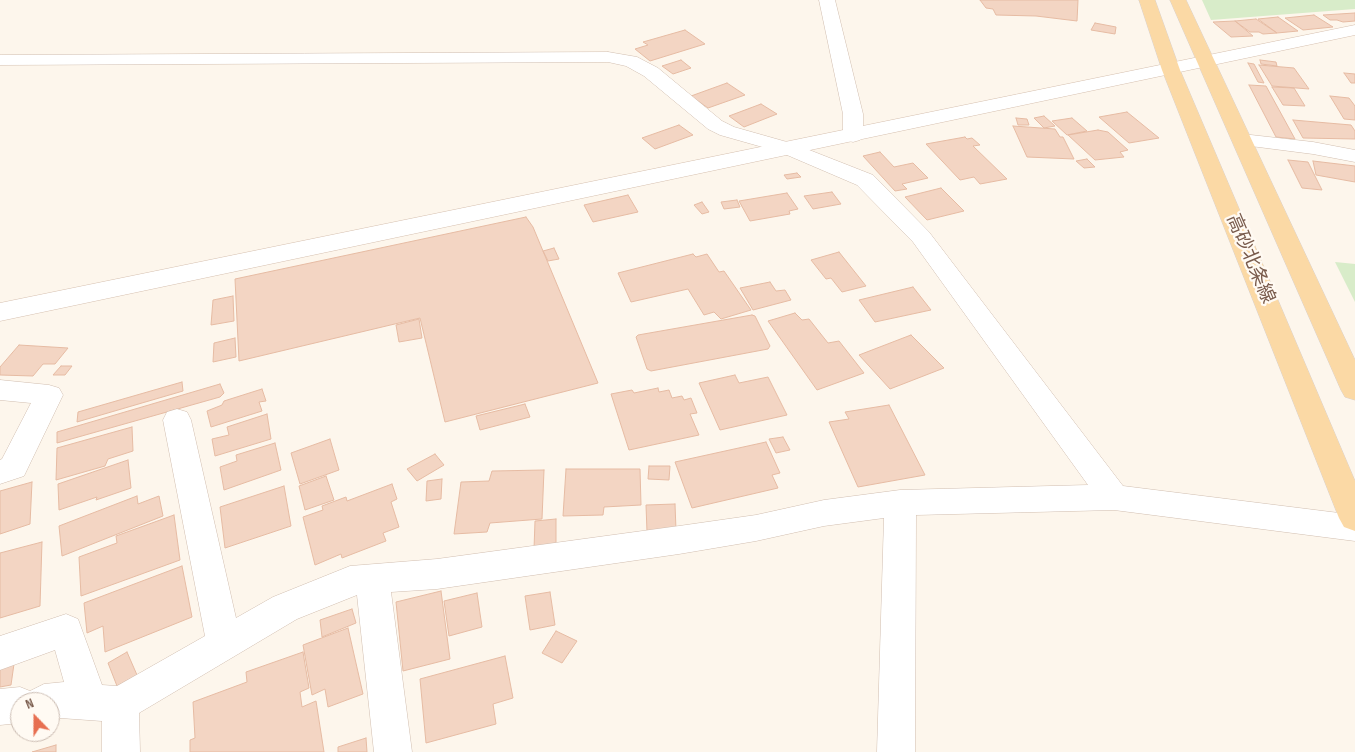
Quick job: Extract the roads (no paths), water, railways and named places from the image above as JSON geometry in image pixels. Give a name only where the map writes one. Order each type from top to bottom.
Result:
[{"type":"main road","name":"高砂北条線","points":[[1147,0],[1171,70],[1355,518]]},
{"type":"main road","points":[[1178,0],[1355,390]]},
{"type":"street","points":[[827,0],[853,114],[854,136]]},
{"type":"street","points":[[0,312],[787,148],[854,136],[1355,30]]},
{"type":"street","points":[[0,60],[608,57],[631,61],[651,72],[715,125],[728,131],[787,148],[865,180],[920,237],[1114,497]]},
{"type":"street","points":[[1242,140],[1313,148],[1355,156]]},
{"type":"street","points":[[0,390],[49,395],[13,468],[0,472]]},
{"type":"street","points":[[177,420],[224,644]]},
{"type":"street","points":[[60,700],[104,703],[224,644],[285,608],[350,581],[436,574],[679,540],[756,528],[824,513],[900,504],[1114,497],[1355,528]]},
{"type":"street","points":[[896,752],[900,504]]},
{"type":"street","points":[[372,579],[393,752]]},
{"type":"street","points":[[0,653],[66,630],[104,703],[121,752]]}]
